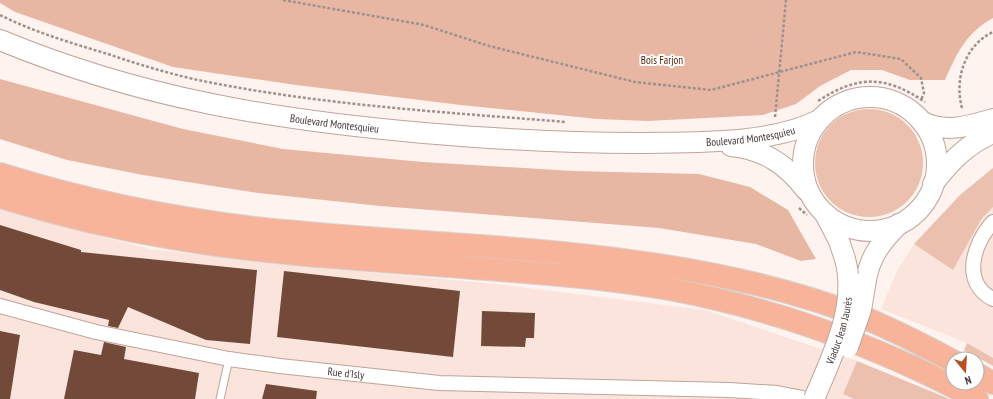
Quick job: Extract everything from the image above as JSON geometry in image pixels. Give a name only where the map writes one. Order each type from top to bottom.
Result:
[{"type":"highway","points":[[0,174],[87,198],[155,213],[201,221],[304,233],[592,257],[702,273],[785,293],[848,312],[901,334],[945,357]]},
{"type":"highway","points":[[0,197],[84,220],[148,234],[211,244],[326,256],[570,276],[671,290],[727,302],[812,328],[928,374],[977,399]]},
{"type":"main road","name":"Boulevard Montesquieu","points":[[0,40],[60,64],[145,90],[219,107],[280,118],[372,128],[485,138],[564,142],[680,142],[768,136],[803,128],[815,113]]},
{"type":"main road","points":[[993,119],[949,129],[933,127],[925,113],[886,99],[870,97],[855,99],[815,113],[803,157],[805,178],[812,197],[824,213],[839,223],[856,229],[878,230],[899,224],[920,208],[933,184],[948,166],[971,144],[993,133]]},
{"type":"main road","points":[[925,113],[935,151],[936,168],[933,184]]},
{"type":"main road","name":"Boulevard Montesquieu","points":[[680,142],[737,147],[761,153],[790,170],[812,197]]},
{"type":"main road","name":"Viaduc Jean Jaurès","points":[[814,399],[838,340],[844,320],[848,287],[848,270],[845,259],[839,241],[824,213]]},
{"type":"main road","name":"Viaduc Jean Jaurès","points":[[827,399],[859,318],[870,261],[881,242],[899,224]]},
{"type":"street","points":[[993,222],[984,233],[976,250],[973,268],[976,284],[985,295],[993,299]]},
{"type":"street","name":"Rue d'Isly","points":[[0,306],[96,332],[229,359],[432,382],[697,394],[770,392],[808,399]]},
{"type":"lane","points":[[220,399],[229,359]]},
{"type":"path","points":[[283,0],[424,25],[489,46],[635,82],[711,90],[856,52],[901,59],[921,78],[924,93],[921,100]]},
{"type":"path","points":[[780,119],[774,121],[786,0]]},
{"type":"path","points":[[0,15],[36,31],[117,57],[182,76],[231,86],[290,96],[340,102],[569,122]]},
{"type":"path","points":[[962,109],[959,94],[965,60],[982,38],[993,32]]},
{"type":"path","points":[[815,113],[838,88],[866,81],[890,83],[910,92],[921,100],[925,113]]},
{"type":"shaded area","points":[[869,109],[890,113],[907,125],[919,142],[923,163],[919,184],[907,201],[890,213],[869,217],[848,213],[831,201],[819,184],[815,163],[819,142],[831,125],[848,113]]},
{"type":"shaded area","points":[[993,168],[993,207],[982,218],[953,270],[914,244],[960,195]]},
{"type":"shaded area","points":[[993,207],[993,358],[985,353],[985,351],[981,351],[967,343],[881,309],[896,273],[914,244],[953,270],[982,218]]},
{"type":"shaded area","points":[[0,210],[150,249],[267,263],[497,284],[705,310],[857,361],[843,394],[854,399],[0,399]]},
{"type":"shaded area","points":[[967,343],[981,351],[966,351],[964,350]]},
{"type":"shaded area","points":[[985,353],[993,358],[993,366],[985,362]]},
{"type":"shaded area","points":[[857,361],[950,399],[854,399],[843,394]]},
{"type":"green space","name":"Bois Farjon","points":[[0,0],[993,0],[993,18],[976,30],[963,44],[945,80],[910,80],[882,70],[851,70],[820,86],[796,104],[763,115],[648,121],[597,119],[461,105],[296,85],[173,67],[15,12],[0,3]]},
{"type":"green space","points":[[0,79],[183,129],[283,149],[423,162],[573,171],[699,174],[750,187],[788,210],[816,259],[801,261],[756,244],[659,228],[380,206],[258,193],[143,175],[67,160],[0,139]]},
{"type":"building","points":[[0,225],[81,250],[81,252],[257,270],[250,344],[206,340],[128,307],[118,328],[108,326],[109,320],[34,302],[0,290]]},
{"type":"building","points":[[284,271],[460,291],[453,357],[277,337]]},
{"type":"building","points":[[482,311],[535,313],[534,338],[526,338],[525,347],[481,346]]},
{"type":"building","points":[[0,331],[20,335],[10,399],[0,399]]},
{"type":"building","points":[[104,342],[126,347],[124,359],[199,373],[195,399],[64,399],[74,350],[101,355]]},
{"type":"building","points":[[266,384],[317,391],[316,399],[262,399]]}]
